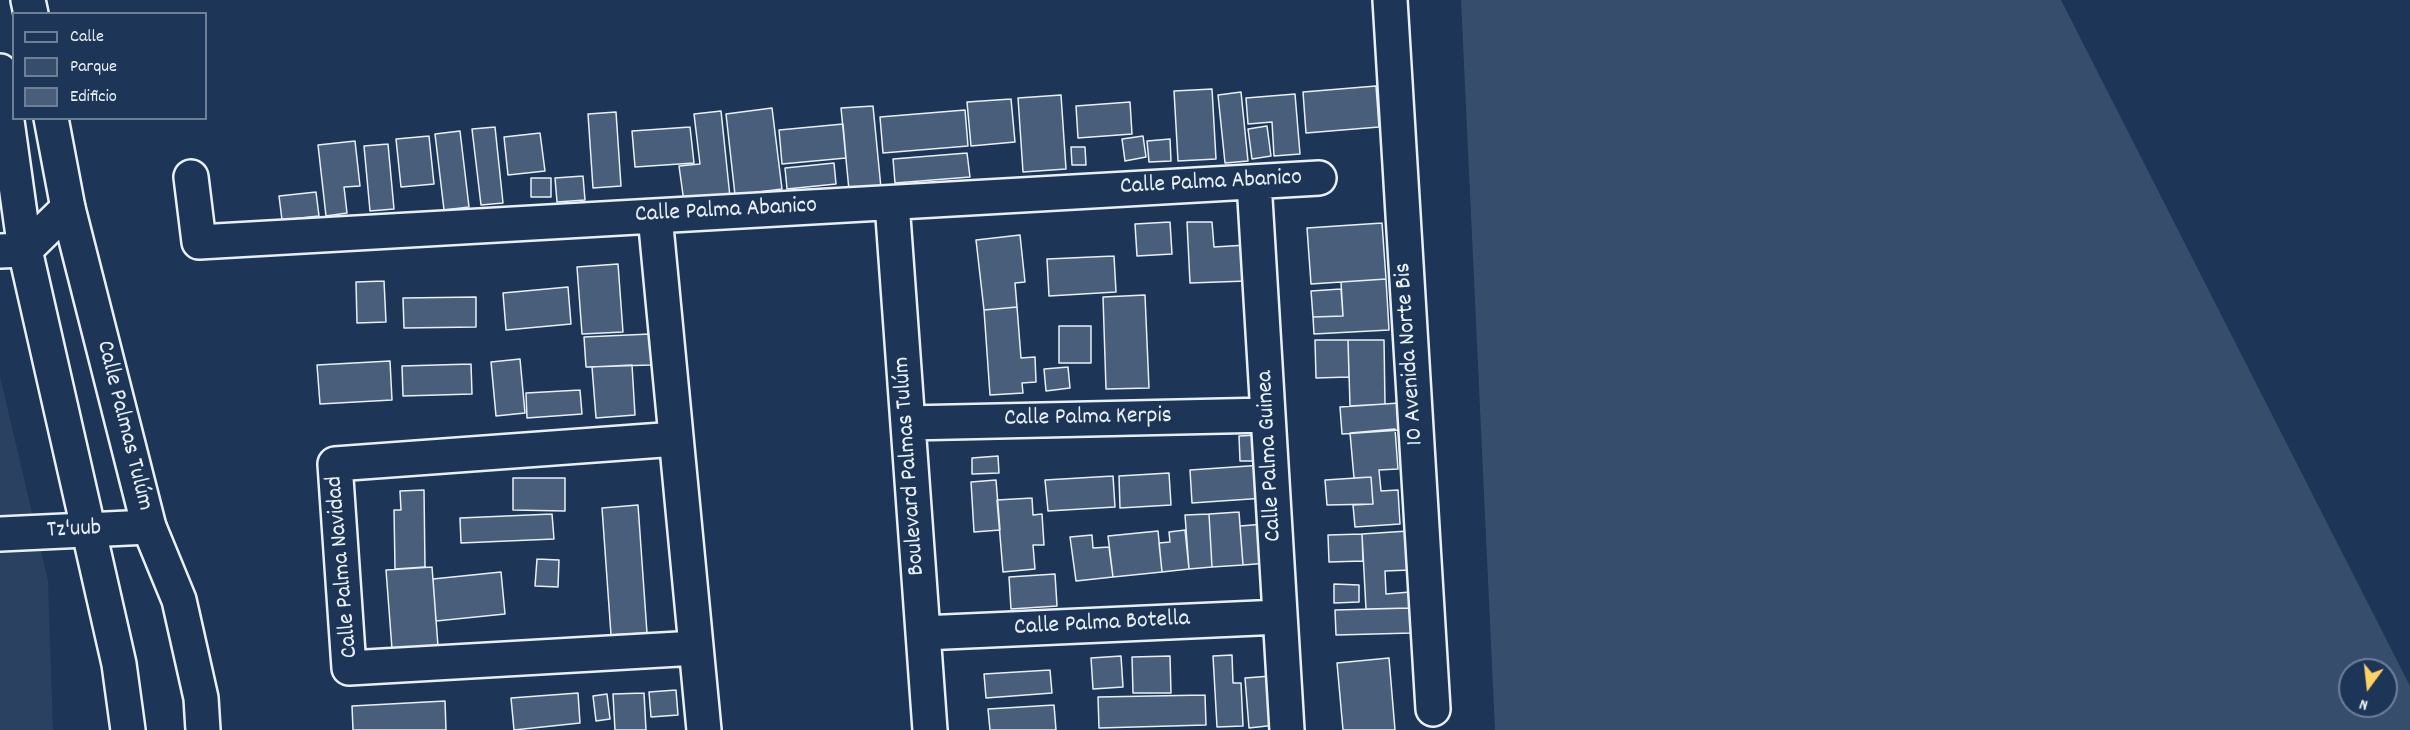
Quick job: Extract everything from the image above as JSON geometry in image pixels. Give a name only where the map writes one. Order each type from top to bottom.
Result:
[{"type":"street","name":"10 Avenida Norte Bis","points":[[1390,0],[1433,709]]},
{"type":"street","points":[[0,71],[13,251],[89,530],[119,664],[129,730]]},
{"type":"street","name":"Calle Palmas Tulúm","points":[[51,120],[69,208],[149,527],[179,600],[201,698],[203,730]]},
{"type":"street","name":"Calle Palma Abanico","points":[[191,177],[199,242],[1319,178]]},
{"type":"street","name":"Calle Palma Guinea","points":[[1254,182],[1287,730]]},
{"type":"street","name":"Boulevard Palmas Tulúm","points":[[892,203],[930,730]]},
{"type":"street","points":[[13,251],[69,208]]},
{"type":"street","points":[[655,216],[704,730]]},
{"type":"street","name":"Calle Palma Kerpis","points":[[908,423],[1268,415]]},
{"type":"street","name":"Calle Palma Navidad","points":[[676,439],[335,464],[349,668],[696,648]]},
{"type":"street","name":"Tz'uub","points":[[0,534],[149,527]]},
{"type":"street","name":"Calle Palma Botella","points":[[923,633],[1280,617]]},
{"type":"shaded area","points":[[0,376],[48,581],[53,730],[0,730]]},
{"type":"green space","points":[[1461,0],[2061,0],[2396,658],[2338,658],[2338,718],[2398,718],[2398,662],[2410,686],[2410,730],[1495,730]]},
{"type":"building","points":[[1376,86],[1379,127],[1306,133],[1303,92]]},
{"type":"building","points":[[1212,89],[1216,159],[1178,161],[1174,91]]},
{"type":"building","points":[[1241,92],[1248,161],[1225,163],[1218,95]]},
{"type":"building","points":[[1295,94],[1300,154],[1274,156],[1272,122],[1248,124],[1246,98]]},
{"type":"building","points":[[1061,95],[1066,169],[1023,172],[1018,98]]},
{"type":"building","points":[[1011,99],[1015,142],[971,146],[967,102]]},
{"type":"building","points":[[1130,102],[1132,134],[1078,138],[1076,106]]},
{"type":"building","points":[[873,106],[881,188],[849,190],[841,108]]},
{"type":"building","points":[[772,108],[782,189],[735,195],[726,114]]},
{"type":"building","points":[[965,110],[968,146],[883,153],[880,117]]},
{"type":"building","points":[[721,111],[730,197],[684,202],[679,166],[700,164],[694,114]]},
{"type":"building","points":[[616,112],[621,186],[593,188],[588,114]]},
{"type":"building","points":[[843,124],[846,158],[782,164],[779,130]]},
{"type":"building","points":[[1267,126],[1271,156],[1252,159],[1248,129]]},
{"type":"building","points":[[495,127],[503,203],[481,205],[472,129]]},
{"type":"building","points":[[690,127],[694,163],[635,167],[632,131]]},
{"type":"building","points":[[460,131],[469,207],[444,210],[435,134]]},
{"type":"building","points":[[540,133],[545,171],[508,175],[504,137]]},
{"type":"building","points":[[429,136],[434,184],[401,187],[396,139]]},
{"type":"building","points":[[1143,136],[1146,157],[1125,161],[1122,139]]},
{"type":"building","points":[[1170,139],[1171,161],[1149,162],[1147,141]]},
{"type":"building","points":[[355,141],[360,186],[344,187],[347,213],[326,216],[318,145]]},
{"type":"building","points":[[388,144],[394,209],[370,211],[364,146]]},
{"type":"building","points":[[1071,147],[1085,147],[1086,165],[1072,165]]},
{"type":"building","points":[[967,153],[970,177],[895,183],[893,159]]},
{"type":"building","points":[[834,163],[836,184],[787,189],[785,168]]},
{"type":"building","points":[[583,176],[585,200],[557,202],[555,178]]},
{"type":"building","points":[[531,178],[551,178],[551,197],[531,197]]},
{"type":"building","points":[[316,192],[319,216],[282,220],[279,196]]},
{"type":"building","points":[[1170,222],[1172,254],[1137,256],[1135,224]]},
{"type":"building","points":[[1187,222],[1212,222],[1214,247],[1246,245],[1247,281],[1190,283]]},
{"type":"building","points":[[1382,223],[1386,279],[1311,284],[1307,228]]},
{"type":"building","points":[[1020,235],[1025,282],[1015,283],[1017,307],[984,310],[976,240]]},
{"type":"building","points":[[1114,256],[1116,292],[1049,296],[1047,259]]},
{"type":"building","points":[[618,264],[623,332],[582,334],[577,267]]},
{"type":"building","points":[[1386,279],[1389,330],[1314,334],[1313,317],[1343,316],[1341,282]]},
{"type":"building","points":[[384,281],[386,322],[357,323],[356,282]]},
{"type":"building","points":[[568,287],[571,324],[506,330],[503,293]]},
{"type":"building","points":[[1341,289],[1343,316],[1313,317],[1311,291]]},
{"type":"building","points":[[1145,295],[1149,388],[1106,389],[1103,297]]},
{"type":"building","points":[[476,297],[476,327],[404,328],[403,298]]},
{"type":"building","points":[[1017,307],[1021,358],[1035,357],[1036,382],[1022,383],[1023,393],[990,395],[984,310]]},
{"type":"building","points":[[1059,326],[1091,326],[1091,363],[1059,363]]},
{"type":"building","points":[[650,334],[651,365],[586,367],[584,337]]},
{"type":"building","points":[[1315,340],[1348,340],[1349,377],[1316,378]]},
{"type":"building","points":[[1348,340],[1384,340],[1385,404],[1350,406]]},
{"type":"building","points":[[520,359],[525,413],[496,416],[491,362]]},
{"type":"building","points":[[390,361],[392,400],[320,404],[317,365]]},
{"type":"building","points":[[471,364],[472,394],[403,396],[402,366]]},
{"type":"building","points":[[632,365],[635,415],[596,418],[592,367]]},
{"type":"building","points":[[1068,367],[1070,388],[1046,391],[1044,369]]},
{"type":"building","points":[[580,390],[582,414],[527,418],[526,393]]},
{"type":"building","points":[[1399,403],[1401,430],[1342,434],[1340,407]]},
{"type":"building","points":[[1395,429],[1398,469],[1379,470],[1381,491],[1398,490],[1400,524],[1355,527],[1353,505],[1373,504],[1371,477],[1354,478],[1350,433]]},
{"type":"building","points":[[1258,435],[1259,461],[1240,461],[1239,436]]},
{"type":"building","points":[[998,456],[999,473],[972,474],[972,458]]},
{"type":"building","points":[[1263,465],[1265,498],[1192,503],[1190,470]]},
{"type":"building","points":[[1169,473],[1171,505],[1120,508],[1119,476]]},
{"type":"building","points":[[1113,476],[1115,507],[1048,511],[1045,480]]},
{"type":"building","points":[[1371,477],[1373,504],[1327,505],[1325,480]]},
{"type":"building","points":[[513,478],[565,478],[565,511],[513,510]]},
{"type":"building","points":[[996,480],[1000,530],[974,532],[971,482]]},
{"type":"building","points":[[424,490],[425,567],[395,569],[394,510],[401,510],[400,491]]},
{"type":"building","points":[[1032,498],[1033,515],[1042,514],[1044,545],[1033,545],[1035,569],[1003,572],[997,500]]},
{"type":"building","points":[[638,505],[647,633],[611,635],[602,508]]},
{"type":"building","points":[[1239,512],[1243,565],[1212,567],[1209,514]]},
{"type":"building","points":[[552,514],[554,539],[461,543],[460,518]]},
{"type":"building","points":[[1209,514],[1212,567],[1189,569],[1185,515]]},
{"type":"building","points":[[1265,524],[1268,563],[1243,565],[1240,526]]},
{"type":"building","points":[[1185,530],[1189,569],[1162,572],[1159,543],[1170,542],[1169,532]]},
{"type":"building","points":[[1158,531],[1162,572],[1113,577],[1108,536]]},
{"type":"building","points":[[1408,531],[1410,570],[1385,571],[1386,594],[1410,592],[1411,608],[1366,609],[1362,534]]},
{"type":"building","points":[[1362,534],[1363,561],[1329,562],[1328,535]]},
{"type":"building","points":[[1092,535],[1093,548],[1109,547],[1113,577],[1076,581],[1070,537]]},
{"type":"building","points":[[537,559],[559,560],[558,587],[535,586]]},
{"type":"building","points":[[432,567],[438,646],[392,649],[386,570]]},
{"type":"building","points":[[501,572],[505,614],[436,621],[433,579]]},
{"type":"building","points":[[1055,574],[1057,606],[1011,609],[1009,577]]},
{"type":"building","points":[[1334,584],[1359,585],[1359,602],[1334,603]]},
{"type":"building","points":[[1411,608],[1412,633],[1336,635],[1335,610]]},
{"type":"building","points":[[1232,655],[1233,683],[1241,683],[1243,726],[1217,727],[1213,656]]},
{"type":"building","points":[[1121,656],[1123,687],[1093,689],[1091,658]]},
{"type":"building","points":[[1170,656],[1171,693],[1133,693],[1132,657]]},
{"type":"building","points":[[1389,658],[1395,730],[1343,730],[1337,663]]},
{"type":"building","points":[[1050,670],[1052,693],[986,698],[984,674]]},
{"type":"building","points":[[1271,676],[1276,725],[1249,728],[1245,678]]},
{"type":"building","points":[[676,690],[678,715],[651,717],[649,692]]},
{"type":"building","points":[[578,693],[580,723],[514,730],[511,698]]},
{"type":"building","points":[[644,693],[646,730],[615,730],[613,694]]},
{"type":"building","points":[[607,694],[610,719],[596,721],[593,696]]},
{"type":"building","points":[[1205,695],[1206,725],[1099,728],[1098,697]]},
{"type":"building","points":[[445,701],[446,730],[353,730],[352,706]]},
{"type":"building","points":[[1054,705],[1056,730],[990,730],[988,709]]}]
